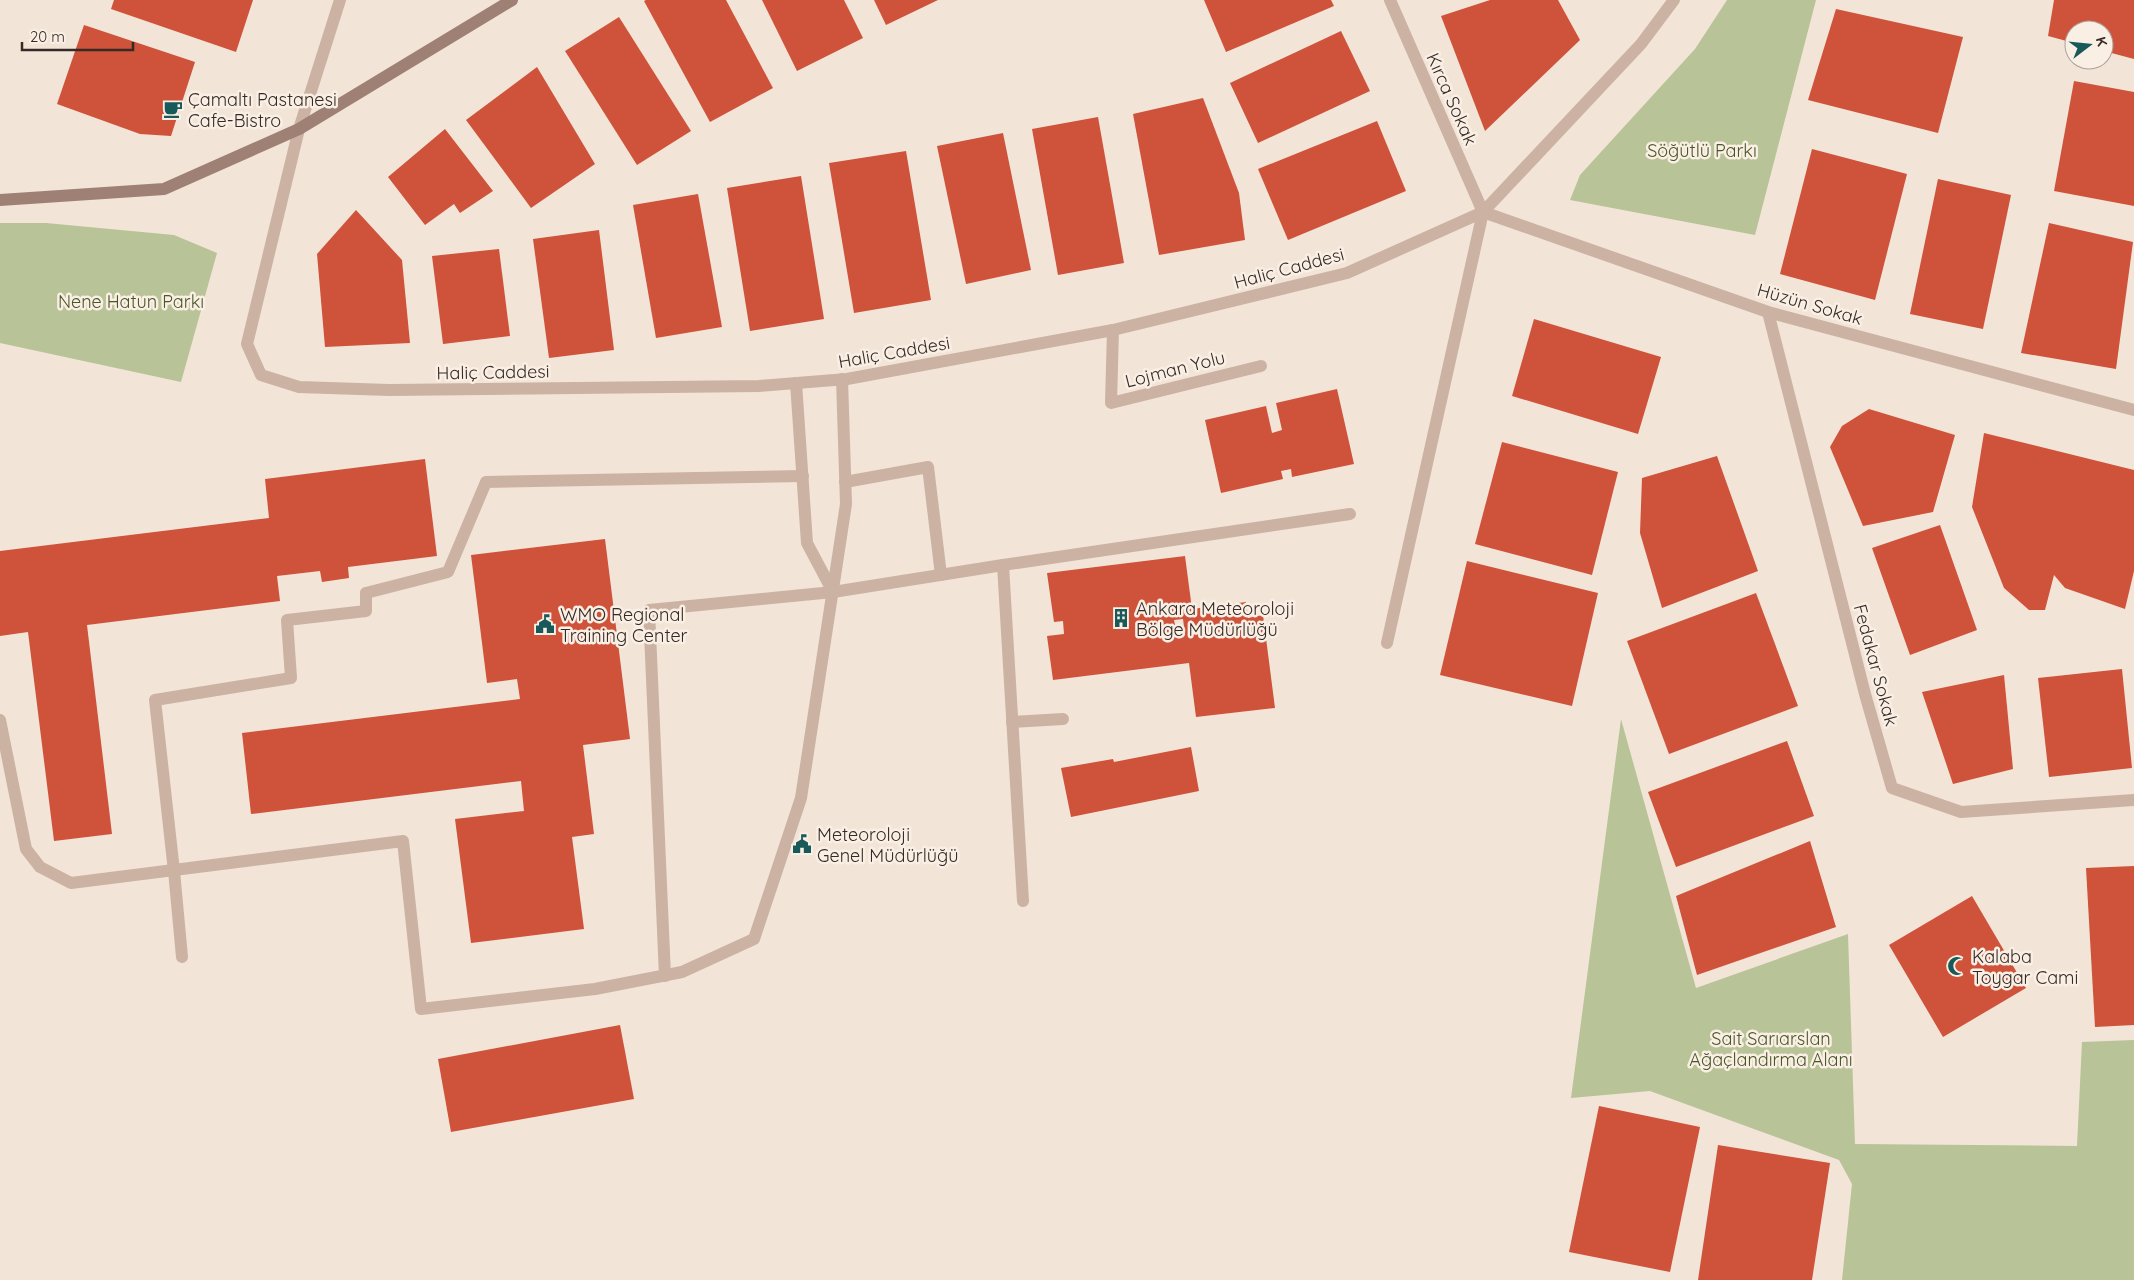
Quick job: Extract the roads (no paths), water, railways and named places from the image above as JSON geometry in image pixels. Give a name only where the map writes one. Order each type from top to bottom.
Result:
[{"type":"main road","points":[[0,200],[164,189],[299,129],[512,0]]},
{"type":"street","name":"Haliç Caddesi","points":[[340,0],[299,129],[247,344],[261,375],[299,387],[389,390],[759,386],[842,379],[1113,330],[1347,273],[1483,212],[1641,44],[1674,0]]},
{"type":"street","name":"Kırca Sokak","points":[[1390,0],[1483,212]]},
{"type":"street","name":"Hüzün Sokak","points":[[1483,212],[1768,312],[2134,410]]},
{"type":"street","points":[[1387,643],[1483,212]]},
{"type":"street","name":"Fedakar Sokak","points":[[1768,312],[1865,694],[1892,788],[1961,812],[2134,800]]},
{"type":"street","name":"Lojman Yolu","points":[[1113,330],[1111,403],[1261,366]]},
{"type":"street","points":[[0,720],[26,849],[40,867],[71,883],[403,841],[420,1009],[595,989],[682,972],[754,939],[801,798],[846,504],[842,379]]},
{"type":"street","points":[[796,383],[807,543],[833,592]]},
{"type":"street","points":[[845,482],[928,467],[941,575]]},
{"type":"street","points":[[182,957],[155,700],[290,678],[287,620],[366,610],[366,593],[448,572],[486,482],[803,476]]},
{"type":"street","points":[[666,976],[649,610],[833,592],[1350,514]]},
{"type":"street","points":[[1003,565],[1023,901]]},
{"type":"street","points":[[1012,722],[1063,718]]},
{"type":"place","name":"Çamaltı Pastanesi Cafe-Bistro","points":[[173,109]]},
{"type":"place","name":"Ankara Meteoroloji Bölge Müdürlüğü","points":[[1121,618]]},
{"type":"place","name":"WMO Regional Training Center","points":[[545,624]]},
{"type":"place","name":"Meteoroloji Genel Müdürlüğü","points":[[802,844]]},
{"type":"place","name":"Kalaba Toygar Cami","points":[[1957,966]]},
{"type":"park label","name":"Söğütlü Parkı","points":[[1702,150]]},
{"type":"park label","name":"Nene Hatun Parkı","points":[[131,301]]},
{"type":"park label","name":"Sait Sarıarslan Ağaçlandırma Alanı","points":[[1771,1048]]}]
